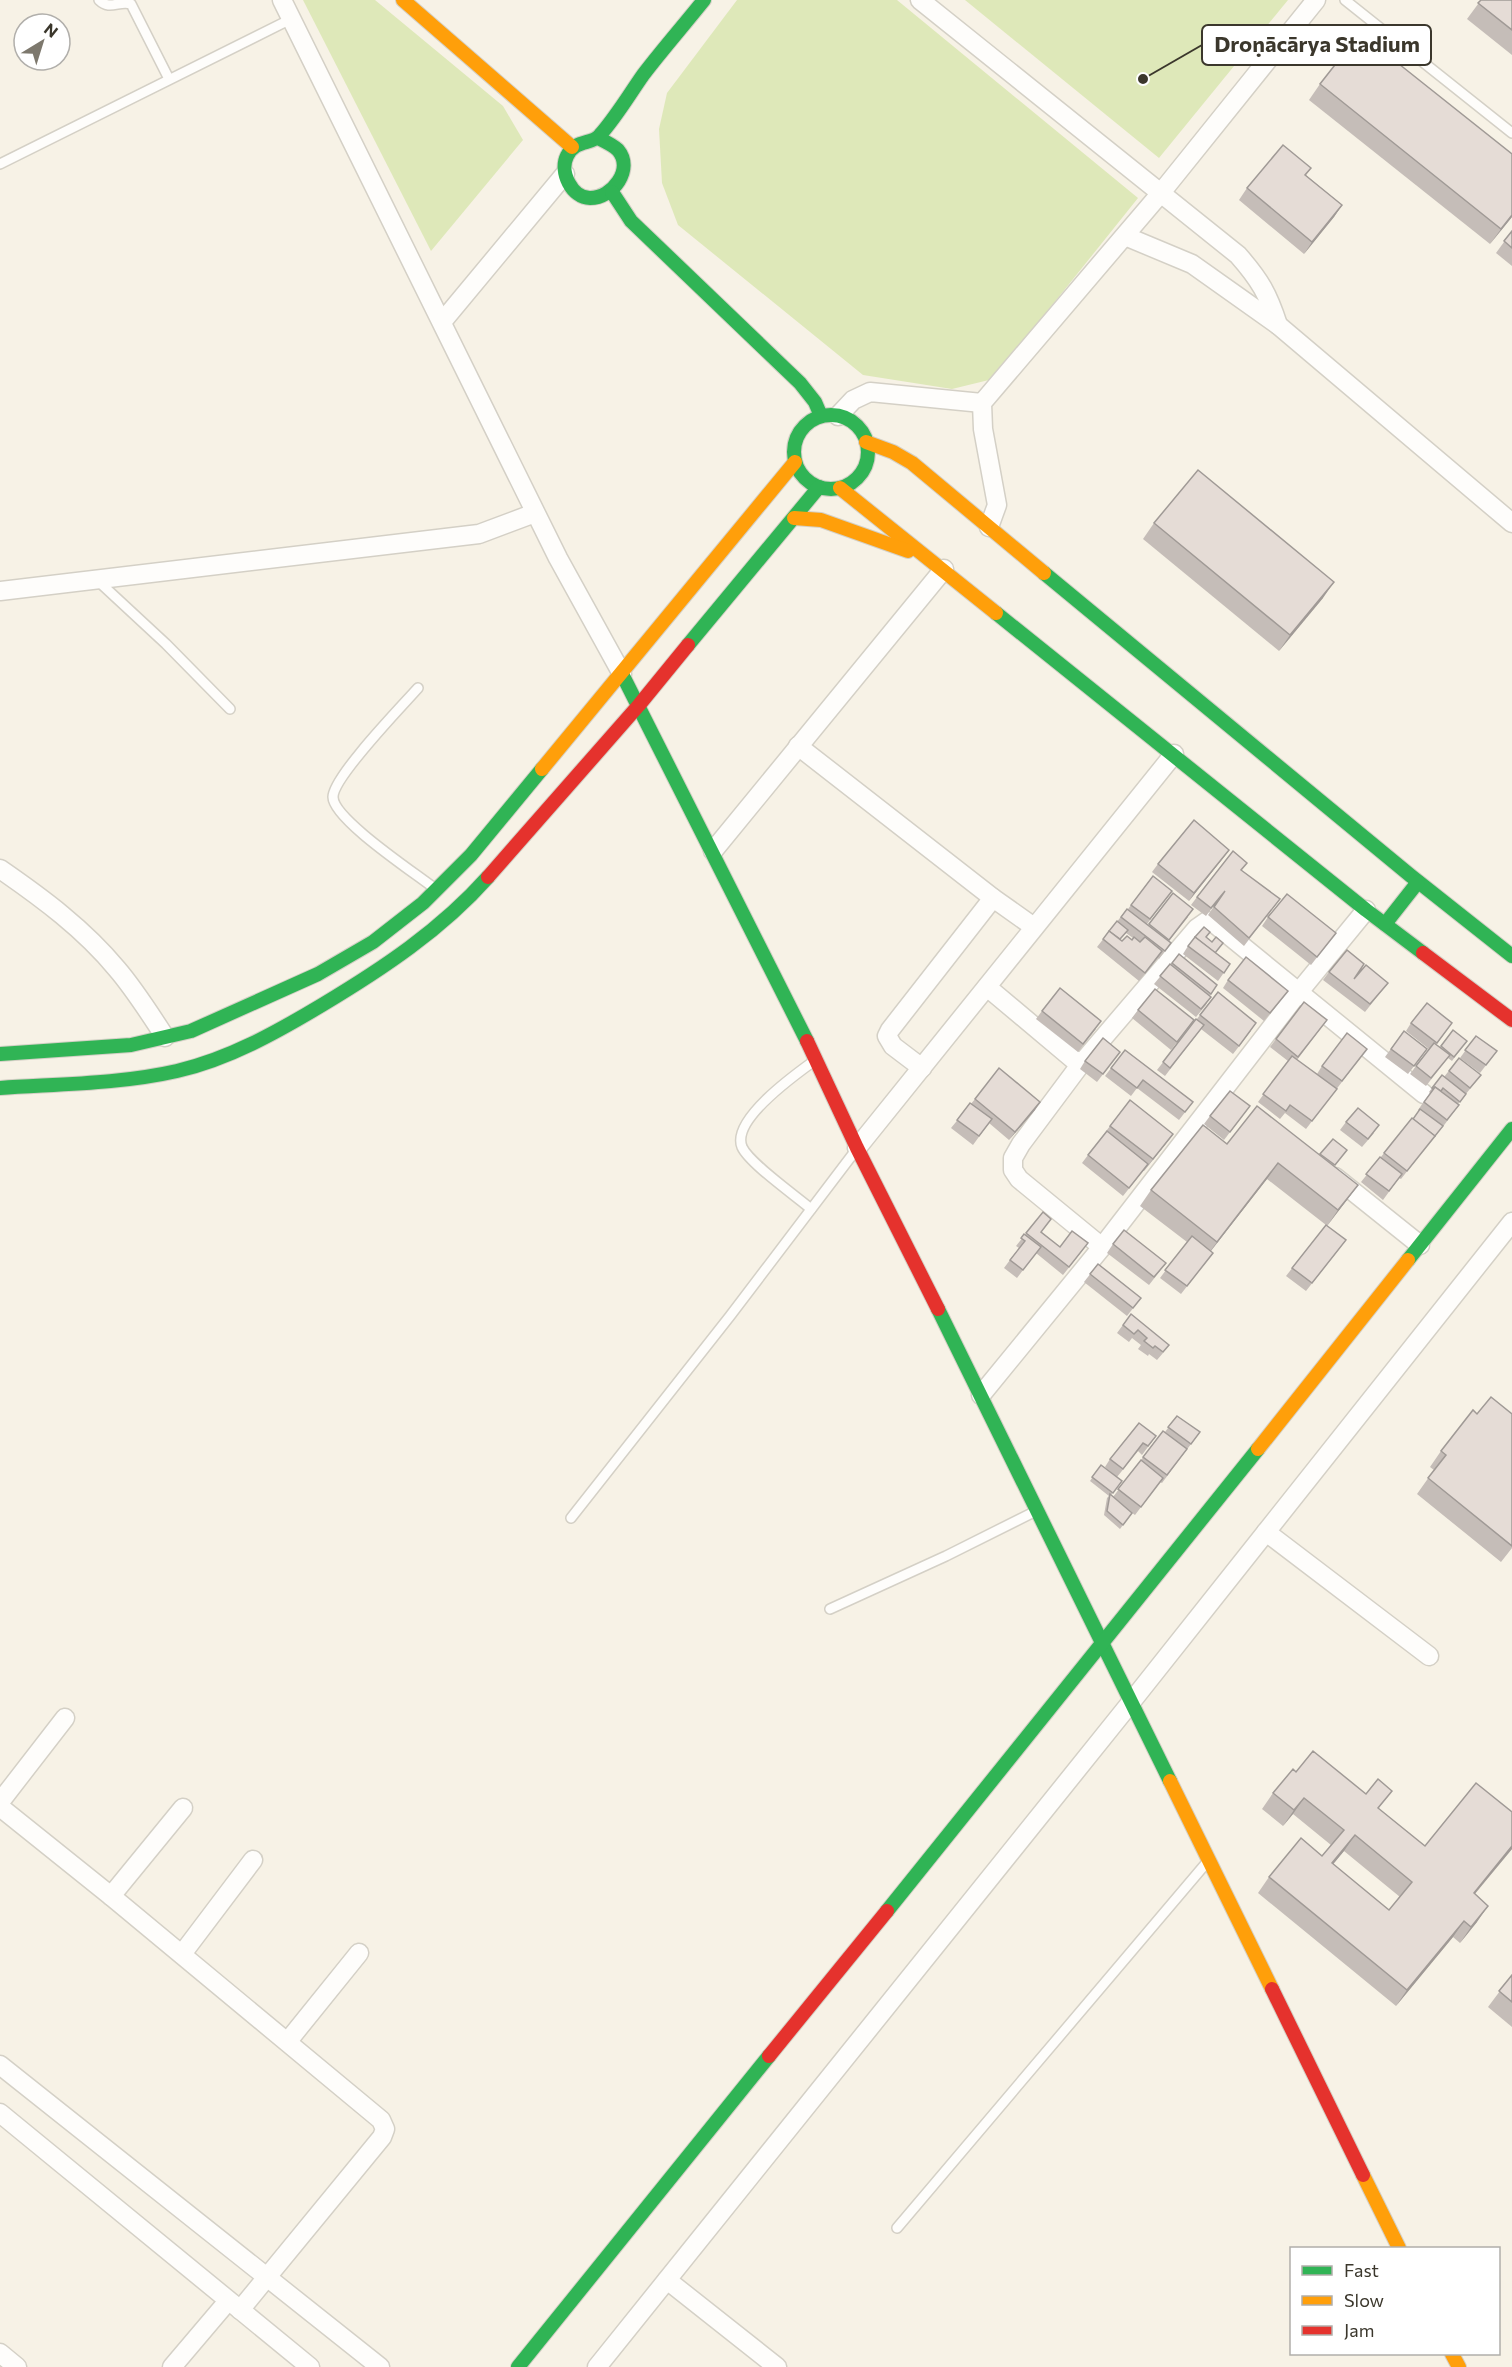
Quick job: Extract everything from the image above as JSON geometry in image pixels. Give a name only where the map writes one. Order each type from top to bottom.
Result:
[{"type":"street","points":[[282,0],[535,513],[639,705],[713,851],[816,1059],[857,1148],[1038,1510],[1400,2247]]},
{"type":"street","points":[[403,0],[572,147]]},
{"type":"street","points":[[598,138],[645,73],[704,0]]},
{"type":"street","points":[[920,0],[1238,255],[1269,298],[1278,325]]},
{"type":"street","points":[[989,527],[997,505],[982,429],[982,403],[1161,194],[1316,0]]},
{"type":"street","points":[[598,138],[616,147],[624,165],[619,184],[612,192],[592,198],[582,196],[574,190],[565,174],[566,155],[572,147],[580,141],[598,138]]},
{"type":"street","points":[[442,322],[565,174]]},
{"type":"street","points":[[612,192],[638,227],[800,383],[829,416],[856,425],[866,442],[868,454],[860,475],[851,483],[840,488],[819,487],[808,482],[795,462],[796,439],[810,421],[829,416],[852,400],[870,392],[982,403]]},
{"type":"street","points":[[1125,236],[1192,264],[1278,325],[1512,523]]},
{"type":"street","points":[[866,442],[893,452],[912,463],[1418,882],[1512,956]]},
{"type":"street","points":[[0,1054],[131,1045],[191,1031],[318,975],[374,942],[423,903],[471,855],[795,462]]},
{"type":"street","points":[[0,1088],[141,1078],[210,1061],[262,1040],[313,1011],[370,976],[450,918],[639,705],[819,487]]},
{"type":"street","points":[[840,488],[1366,910],[1512,1020]]},
{"type":"street","points":[[0,591],[479,534],[535,513]]},
{"type":"street","points":[[794,518],[821,520],[937,564]]},
{"type":"street","points":[[713,851],[798,746],[937,564]]},
{"type":"street","points":[[798,746],[993,898],[1034,927]]},
{"type":"street","points":[[857,1148],[1174,754]]},
{"type":"street","points":[[0,869],[65,917],[93,944],[123,976],[165,1037]]},
{"type":"street","points":[[1385,924],[1418,882]]},
{"type":"street","points":[[921,1068],[893,1046],[887,1036],[993,898]]},
{"type":"street","points":[[981,1395],[1102,1247],[1298,993],[1366,910]]},
{"type":"street","points":[[1102,1247],[1019,1179],[1013,1170],[1013,1158],[1080,1065],[1190,936],[1207,921],[1215,924],[1424,1094]]},
{"type":"street","points":[[987,987],[1080,1065]]},
{"type":"street","points":[[1224,1088],[1242,1103]]},
{"type":"street","points":[[518,2367],[1104,1644],[1512,1129]]},
{"type":"street","points":[[1317,1163],[1420,1245]]},
{"type":"street","points":[[597,2367],[926,1954],[1132,1701],[1512,1222]]},
{"type":"street","points":[[1266,1532],[1429,1656]]},
{"type":"street","points":[[0,1802],[65,1718]]},
{"type":"street","points":[[0,1807],[288,2041],[381,2121],[385,2129],[382,2137],[268,2277],[234,2305],[172,2367]]},
{"type":"street","points":[[111,1896],[183,1808]]},
{"type":"street","points":[[182,1954],[253,1860]]},
{"type":"street","points":[[288,2041],[359,1953]]},
{"type":"street","points":[[0,2065],[380,2367]]},
{"type":"street","points":[[0,2114],[234,2305],[289,2361],[310,2367]]},
{"type":"street","points":[[668,2280],[777,2367]]},
{"type":"street","points":[[0,2353],[17,2367]]},
{"type":"lane","points":[[99,0],[104,5],[113,6],[126,2],[131,4],[169,80]]},
{"type":"lane","points":[[1345,0],[1512,133]]},
{"type":"lane","points":[[0,164],[291,19]]},
{"type":"lane","points":[[97,580],[166,644],[230,709]]},
{"type":"lane","points":[[418,688],[353,762],[336,788],[333,797],[340,812],[362,833],[437,889]]},
{"type":"lane","points":[[811,1209],[752,1159],[742,1146],[742,1136],[746,1126],[769,1095],[816,1059]]},
{"type":"lane","points":[[571,1518],[857,1148]]},
{"type":"lane","points":[[830,1609],[946,1556],[1038,1510]]},
{"type":"lane","points":[[897,2228],[1209,1860]]},
{"type":"green space","points":[[303,0],[375,0],[503,106],[523,140],[431,251]]},
{"type":"green space","points":[[737,0],[897,0],[1138,198],[993,379],[952,389],[863,375],[678,225],[662,183],[659,129],[667,93]]},
{"type":"green space","points":[[965,0],[1288,0],[1159,158]]},
{"type":"building","points":[[1481,0],[1512,0],[1512,30],[1478,3]]},
{"type":"building","points":[[1360,33],[1512,154],[1512,215],[1501,229],[1320,84]]},
{"type":"building","points":[[1283,145],[1311,168],[1305,175],[1342,205],[1312,242],[1247,188]]},
{"type":"building","points":[[1512,231],[1512,248],[1504,241]]},
{"type":"building","points":[[1198,470],[1334,582],[1290,635],[1154,523]]},
{"type":"building","points":[[1194,820],[1229,850],[1194,893],[1158,864]]},
{"type":"building","points":[[1233,851],[1247,863],[1241,870],[1280,899],[1249,938],[1214,907],[1225,891],[1211,908],[1197,897]]},
{"type":"building","points":[[1153,876],[1172,891],[1150,919],[1131,905]]},
{"type":"building","points":[[1173,893],[1193,909],[1169,940],[1149,924]]},
{"type":"building","points":[[1287,894],[1336,933],[1317,957],[1268,917]]},
{"type":"building","points":[[1127,909],[1171,943],[1165,951],[1121,917]]},
{"type":"building","points":[[1117,921],[1128,930],[1120,939],[1109,931]]},
{"type":"building","points":[[1204,927],[1210,932],[1206,937],[1212,942],[1216,937],[1223,943],[1215,953],[1195,937]]},
{"type":"building","points":[[1109,931],[1122,941],[1127,936],[1132,940],[1134,937],[1140,942],[1145,937],[1162,951],[1145,973],[1103,939]]},
{"type":"building","points":[[1195,937],[1230,964],[1224,973],[1188,946]]},
{"type":"building","points":[[1347,950],[1364,964],[1354,979],[1366,965],[1388,983],[1370,1004],[1329,972]]},
{"type":"building","points":[[1179,954],[1217,985],[1211,994],[1172,963]]},
{"type":"building","points":[[1246,957],[1288,991],[1270,1013],[1228,980]]},
{"type":"building","points":[[1170,964],[1211,997],[1201,1009],[1160,976]]},
{"type":"building","points":[[1060,988],[1101,1021],[1083,1044],[1042,1011]]},
{"type":"building","points":[[1155,989],[1194,1020],[1177,1042],[1138,1010]]},
{"type":"building","points":[[1218,992],[1256,1023],[1239,1046],[1200,1015]]},
{"type":"building","points":[[1304,1002],[1327,1020],[1298,1057],[1276,1039]]},
{"type":"building","points":[[1427,1003],[1452,1023],[1437,1043],[1411,1023]]},
{"type":"building","points":[[1196,1019],[1204,1025],[1170,1068],[1163,1062]]},
{"type":"building","points":[[1453,1030],[1467,1041],[1454,1057],[1441,1046]]},
{"type":"building","points":[[1404,1031],[1427,1049],[1414,1066],[1391,1049]]},
{"type":"building","points":[[1347,1033],[1367,1049],[1342,1081],[1322,1066]]},
{"type":"building","points":[[1476,1036],[1497,1051],[1486,1065],[1465,1050]]},
{"type":"building","points":[[1103,1038],[1120,1052],[1103,1074],[1085,1061]]},
{"type":"building","points":[[1434,1043],[1450,1055],[1431,1078],[1416,1066]]},
{"type":"building","points":[[1125,1050],[1193,1102],[1185,1112],[1143,1080],[1137,1088],[1111,1068]]},
{"type":"building","points":[[1292,1056],[1337,1089],[1312,1121],[1290,1105],[1286,1111],[1263,1094]]},
{"type":"building","points":[[1459,1058],[1481,1075],[1470,1088],[1449,1071]]},
{"type":"building","points":[[999,1068],[1040,1102],[1015,1132],[975,1099]]},
{"type":"building","points":[[1442,1075],[1466,1094],[1460,1102],[1443,1088],[1441,1091],[1435,1087],[1432,1088]]},
{"type":"building","points":[[1435,1087],[1459,1105],[1447,1120],[1424,1102]]},
{"type":"building","points":[[1230,1091],[1250,1106],[1230,1132],[1210,1116]]},
{"type":"building","points":[[1130,1100],[1173,1134],[1153,1159],[1110,1126]]},
{"type":"building","points":[[970,1103],[992,1119],[979,1136],[957,1120]]},
{"type":"building","points":[[1257,1106],[1358,1185],[1338,1210],[1278,1163],[1217,1242],[1151,1190],[1203,1125],[1227,1144]]},
{"type":"building","points":[[1358,1108],[1379,1125],[1368,1139],[1346,1122]]},
{"type":"building","points":[[1420,1109],[1443,1126],[1435,1136],[1413,1119]]},
{"type":"building","points":[[1412,1118],[1435,1136],[1407,1171],[1384,1153]]},
{"type":"building","points":[[1107,1131],[1148,1164],[1129,1188],[1088,1155]]},
{"type":"building","points":[[1333,1139],[1347,1150],[1335,1165],[1320,1154]]},
{"type":"building","points":[[1380,1157],[1402,1174],[1389,1191],[1366,1174]]},
{"type":"building","points":[[1043,1212],[1051,1219],[1041,1232],[1060,1247],[1072,1231],[1088,1243],[1069,1267],[1026,1233]]},
{"type":"building","points":[[1326,1225],[1346,1240],[1312,1283],[1292,1268]]},
{"type":"building","points":[[1124,1230],[1166,1263],[1154,1277],[1113,1244]]},
{"type":"building","points":[[1024,1234],[1041,1247],[1023,1270],[1010,1260],[1025,1241],[1021,1238]]},
{"type":"building","points":[[1192,1236],[1213,1253],[1187,1286],[1165,1270]]},
{"type":"building","points":[[1098,1264],[1141,1298],[1133,1308],[1090,1274]]},
{"type":"building","points":[[1131,1314],[1169,1345],[1163,1352],[1144,1341],[1147,1338],[1138,1330],[1134,1334],[1123,1325]]},
{"type":"building","points":[[1491,1397],[1512,1414],[1512,1546],[1428,1478],[1446,1455],[1441,1451],[1473,1410],[1477,1414]]},
{"type":"building","points":[[1177,1416],[1200,1432],[1191,1444],[1168,1427]]},
{"type":"building","points":[[1139,1423],[1156,1436],[1148,1446],[1143,1443],[1123,1469],[1110,1459]]},
{"type":"building","points":[[1163,1431],[1187,1449],[1167,1475],[1143,1457]]},
{"type":"building","points":[[1141,1460],[1163,1478],[1141,1507],[1118,1489]]},
{"type":"building","points":[[1101,1465],[1122,1481],[1113,1493],[1092,1477]]},
{"type":"building","points":[[1110,1494],[1132,1513],[1123,1525],[1107,1511]]},
{"type":"building","points":[[1313,1751],[1366,1794],[1378,1779],[1392,1791],[1378,1808],[1425,1846],[1476,1783],[1512,1812],[1512,1846],[1474,1893],[1488,1906],[1471,1927],[1464,1921],[1407,1990],[1269,1877],[1301,1838],[1322,1856],[1344,1830],[1304,1798],[1294,1810],[1273,1793],[1293,1769],[1296,1772]],"holes":[[[1355,1835],[1412,1882],[1389,1910],[1332,1863]]]},
{"type":"building","points":[[1512,1975],[1512,2002],[1499,1991]]},
{"type":"traffic: fast","points":[[598,138],[618,150],[624,166],[619,181],[613,188],[598,197],[584,197],[573,189],[566,176],[565,162],[570,151],[600,135],[643,75],[704,0]]},
{"type":"traffic: fast","points":[[612,192],[631,221],[800,383],[815,402],[821,416]]},
{"type":"traffic: fast","points":[[831,415],[845,418],[857,426],[865,438],[868,452],[865,466],[857,478],[845,486],[831,489],[817,486],[805,478],[797,466],[794,452],[797,438],[805,426],[817,418],[831,415]]},
{"type":"traffic: fast","points":[[688,645],[819,487]]},
{"type":"traffic: fast","points":[[1044,573],[1411,876],[1512,956]]},
{"type":"traffic: fast","points":[[996,613],[1366,910],[1423,953]]},
{"type":"traffic: fast","points":[[622,674],[807,1041]]},
{"type":"traffic: fast","points":[[0,1054],[131,1045],[191,1031],[318,974],[373,942],[423,903],[471,855],[542,769]]},
{"type":"traffic: fast","points":[[0,1088],[134,1079],[196,1066],[234,1052],[305,1015],[388,963],[451,914],[488,877]]},
{"type":"traffic: fast","points":[[1385,924],[1418,882]]},
{"type":"traffic: fast","points":[[1408,1260],[1512,1129]]},
{"type":"traffic: fast","points":[[938,1309],[1170,1781]]},
{"type":"traffic: fast","points":[[887,1911],[1258,1449]]},
{"type":"traffic: fast","points":[[518,2367],[769,2056]]},
{"type":"traffic: slow","points":[[403,0],[572,147]]},
{"type":"traffic: slow","points":[[866,442],[893,452],[912,463],[1044,573]]},
{"type":"traffic: slow","points":[[542,769],[795,462]]},
{"type":"traffic: slow","points":[[840,488],[996,613]]},
{"type":"traffic: slow","points":[[794,518],[821,520],[908,551]]},
{"type":"traffic: slow","points":[[1258,1449],[1408,1260]]},
{"type":"traffic: slow","points":[[1170,1781],[1272,1989]]},
{"type":"traffic: slow","points":[[1363,2175],[1399,2247]]},
{"type":"traffic: slow","points":[[1453,2355],[1459,2367]]},
{"type":"traffic: jam","points":[[488,877],[639,705],[688,645]]},
{"type":"traffic: jam","points":[[1423,953],[1512,1020]]},
{"type":"traffic: jam","points":[[807,1041],[857,1148],[938,1309]]},
{"type":"traffic: jam","points":[[769,2056],[887,1911]]},
{"type":"traffic: jam","points":[[1272,1989],[1363,2175]]},
{"type":"place","name":"Droṇācārya Stadium","points":[[1143,79]]}]
